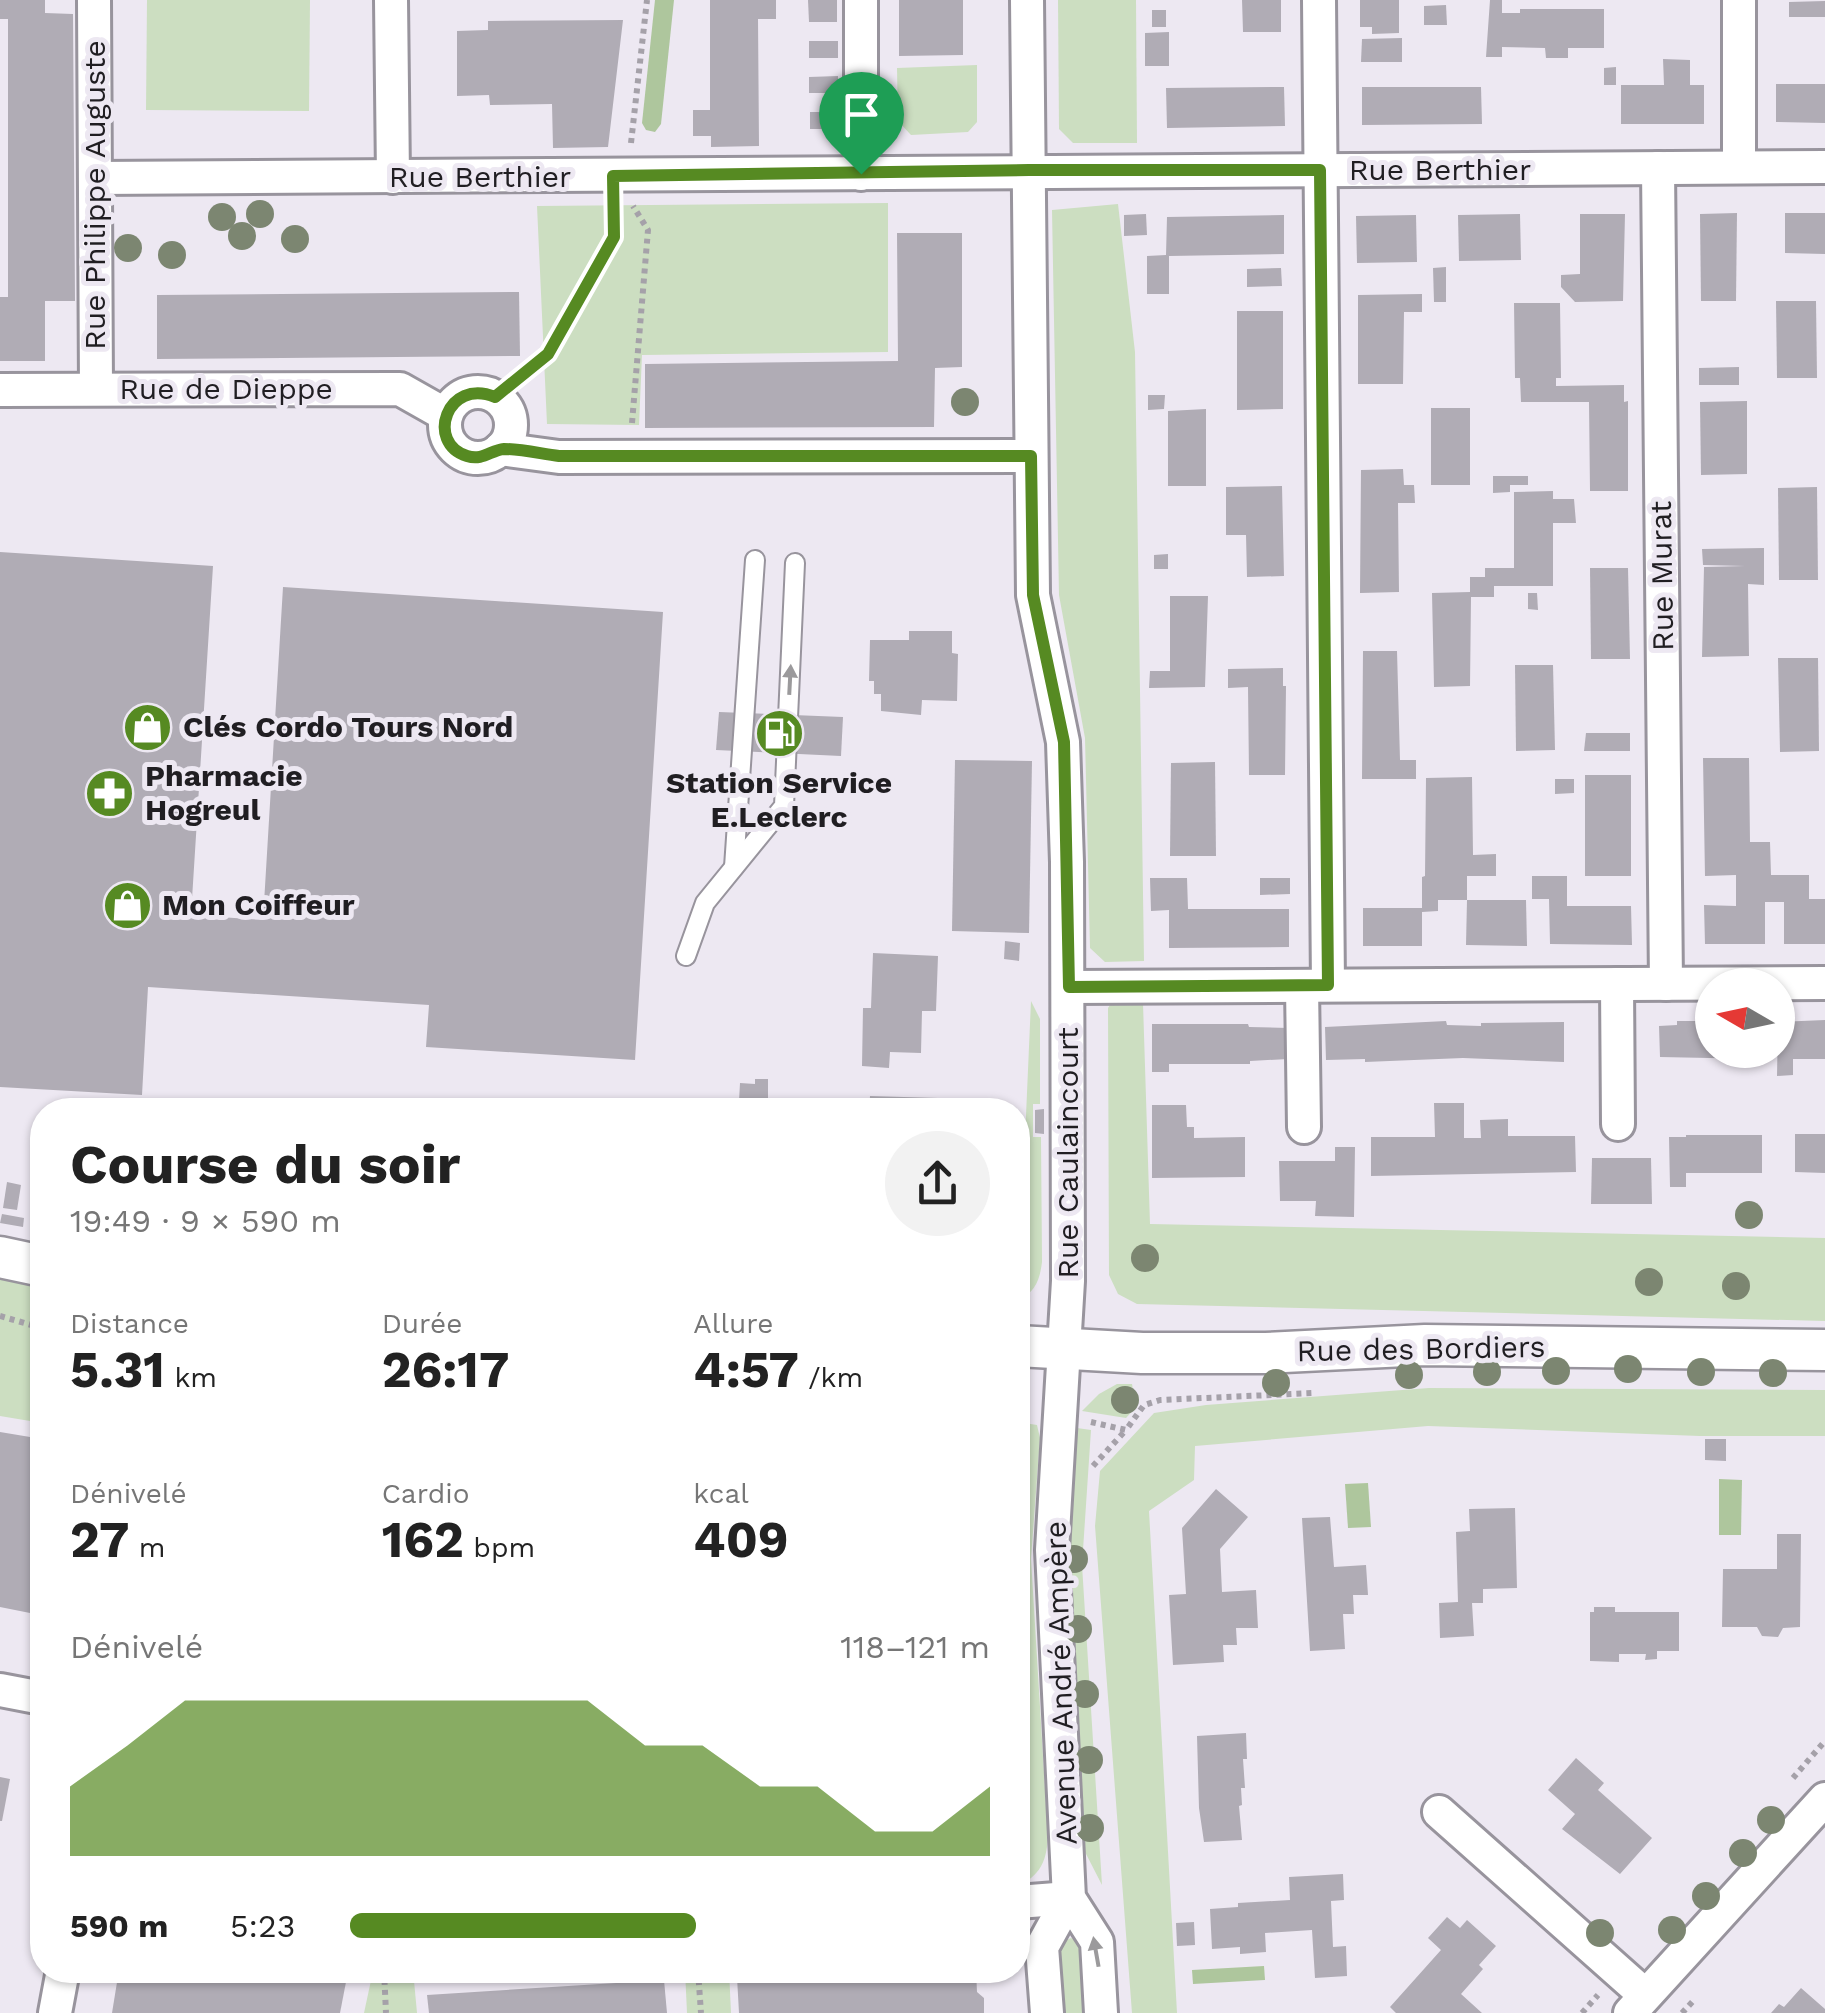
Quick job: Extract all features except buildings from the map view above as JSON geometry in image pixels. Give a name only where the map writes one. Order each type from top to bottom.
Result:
[{"type":"street","name":"Rue Philippe Auguste","points":[[94,0],[96,389]]},
{"type":"street","points":[[392,0],[393,177]]},
{"type":"street","points":[[861,0],[861,174]]},
{"type":"street","name":"Rue Caulaincourt","points":[[1027,0],[1033,595],[1064,742],[1069,987],[1065,1349]]},
{"type":"street","points":[[1304,1127],[1315,985],[1319,0]]},
{"type":"street","points":[[1739,0],[1739,167]]},
{"type":"street","name":"Rue Berthier","points":[[95,178],[1825,167]]},
{"type":"street","name":"Rue Murat","points":[[1658,168],[1666,984]]},
{"type":"street","name":"Rue de Dieppe","points":[[0,390],[400,390],[446,415]]},
{"type":"street","points":[[476,392],[495,397],[503,404],[510,422],[506,441],[500,449],[480,458],[460,453],[446,436],[450,406],[476,392]]},
{"type":"street","points":[[500,449],[559,456],[629,457],[1031,456]]},
{"type":"street","points":[[1069,987],[1825,983]]},
{"type":"street","points":[[1617,984],[1618,1124]]},
{"type":"street","points":[[0,1258],[30,1264]]},
{"type":"street","name":"Rue des Bordiers","points":[[1030,1347],[1266,1354],[1518,1344],[1825,1350]]},
{"type":"street","name":"Avenue André Ampère","points":[[1065,1349],[1052,1550],[1069,1898],[1097,1942],[1101,2013]]},
{"type":"street","points":[[0,1690],[30,1696]]},
{"type":"street","points":[[1439,1812],[1637,2004],[1825,1799]]},
{"type":"street","points":[[1030,1901],[1069,1898]]},
{"type":"street","points":[[1047,2013],[1042,1947],[1069,1898]]},
{"type":"street","points":[[55,2013],[61,1983]]},
{"type":"lane","points":[[734,868],[755,560]]},
{"type":"lane","points":[[686,956],[704,903],[784,806],[795,563]]},
{"type":"path","points":[[495,397],[548,354],[614,237],[613,176],[630,146],[647,0]]},
{"type":"path","points":[[613,176],[648,230],[629,457]]},
{"type":"path","points":[[0,1316],[30,1325]]},
{"type":"path","name":"Rue des Bordiers","points":[[1093,1467],[1144,1405],[1160,1400],[1318,1392]]},
{"type":"path","points":[[1061,1416],[1126,1430]]},
{"type":"path","points":[[385,1983],[386,2013]]},
{"type":"path","points":[[699,1983],[701,2013]]},
{"type":"shaded area","points":[[147,0],[310,0],[309,111],[146,110]]},
{"type":"shaded area","points":[[655,0],[674,0],[661,124],[655,132],[646,130],[642,123]]},
{"type":"shaded area","points":[[1058,0],[1136,0],[1137,143],[1073,143],[1059,129]]},
{"type":"shaded area","points":[[977,65],[977,122],[968,132],[911,135],[898,121],[897,68]]},
{"type":"shaded area","points":[[888,203],[888,352],[642,355],[639,425],[547,424],[537,206]]},
{"type":"shaded area","points":[[1118,204],[1135,352],[1144,961],[1105,962],[1090,948],[1085,738],[1059,595],[1052,210]]},
{"type":"shaded area","points":[[1031,1001],[1040,1019],[1040,1104],[1033,1104],[1033,1137],[1041,1137],[1042,1262],[1030,1293],[1030,1098],[1027,1098]]},
{"type":"shaded area","points":[[1143,1003],[1150,1224],[1825,1238],[1825,1321],[1137,1304],[1118,1294],[1109,1275],[1108,1008]]},
{"type":"shaded area","points":[[0,1277],[30,1283],[30,1421],[0,1416]]},
{"type":"shaded area","points":[[1117,1384],[1132,1384],[1136,1407],[1126,1418],[1082,1411],[1099,1394]]},
{"type":"shaded area","points":[[1429,1388],[1825,1390],[1825,1436],[1700,1436],[1428,1426],[1195,1446],[1194,1480],[1149,1511],[1177,2013],[1132,2013],[1095,1526],[1100,1471],[1154,1413],[1206,1405]]},
{"type":"shaded area","points":[[1030,1424],[1037,1425],[1040,1438],[1031,1559],[1048,1838],[1046,1855],[1032,1877]]},
{"type":"shaded area","points":[[1077,1428],[1091,1430],[1082,1565],[1102,1885],[1084,1850],[1068,1566]]},
{"type":"shaded area","points":[[1719,1479],[1742,1480],[1741,1535],[1719,1535]]},
{"type":"shaded area","points":[[1368,1483],[1371,1527],[1348,1528],[1345,1484]]},
{"type":"shaded area","points":[[1071,1938],[1081,1942],[1089,2013],[1058,2013],[1057,1944]]},
{"type":"shaded area","points":[[1264,1966],[1265,1980],[1193,1984],[1192,1970]]},
{"type":"shaded area","points":[[370,1983],[414,1983],[417,2013],[364,2013]]},
{"type":"shaded area","points":[[686,1983],[730,1983],[731,2013],[687,2013]]},
{"type":"place","name":"Clés Cordo Tours Nord","points":[[148,727]]},
{"type":"place","name":"Station Service E.Leclerc","points":[[779,734]]},
{"type":"place","name":"Pharmacie Hogreul","points":[[110,793]]},
{"type":"place","name":"Mon Coiffeur","points":[[127,905]]},
{"type":"route","points":[[1320,170],[1328,985],[1069,987],[1064,742],[1033,595],[1031,456],[559,456],[500,449],[480,458],[460,453],[446,436],[446,415],[458,399],[476,392],[495,397],[548,354],[614,237],[613,176],[861,174],[1320,170]]}]
